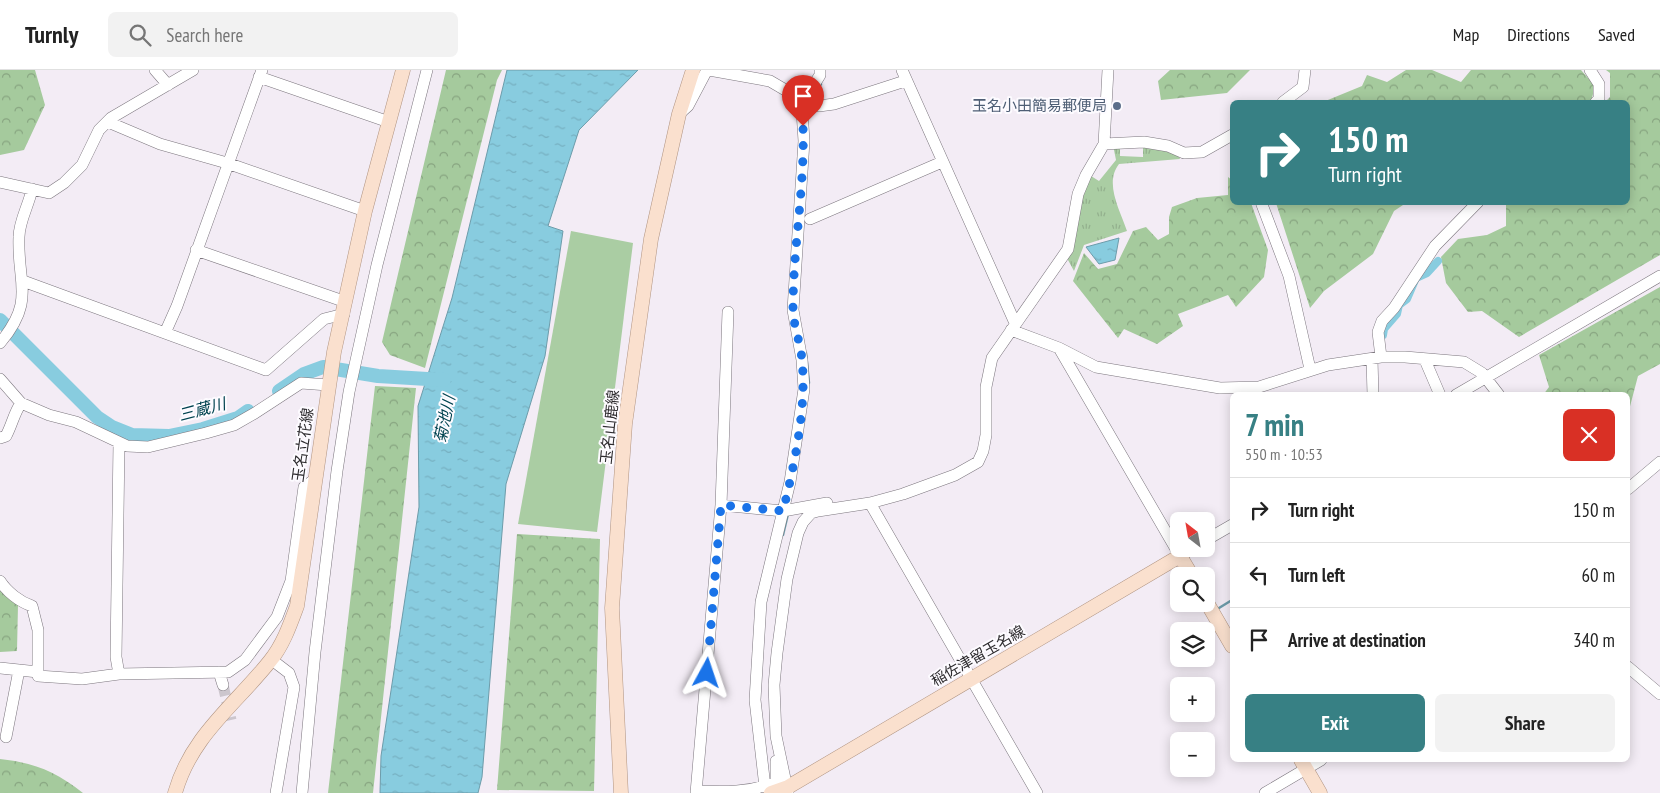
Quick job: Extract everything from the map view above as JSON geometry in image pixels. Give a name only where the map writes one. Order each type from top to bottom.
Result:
[{"type":"main road","name":"玉名立花線","points":[[175,793],[202,735],[272,660],[288,631],[297,606],[334,352],[365,211],[404,70]]},
{"type":"main road","name":"玉名山鹿線","points":[[620,793],[612,608],[625,424],[650,239],[679,114],[693,70]]},
{"type":"main road","name":"稲佐津留玉名線","points":[[768,790],[788,790],[970,679],[1176,558]]},
{"type":"main road","points":[[1212,612],[1230,643]]},
{"type":"main road","points":[[1304,764],[1320,793]]},
{"type":"street","points":[[155,70],[168,85]]},
{"type":"street","points":[[0,182],[49,193],[64,183],[82,165],[100,130],[108,122],[193,70]]},
{"type":"street","points":[[302,793],[314,652],[337,471],[352,380],[377,265],[427,70]]},
{"type":"street","points":[[679,114],[688,106],[708,70],[770,81],[809,103],[834,104],[903,75],[1013,326],[1096,367],[1220,388],[1259,387],[1328,365],[1376,358],[1464,362],[1486,377],[1497,392]]},
{"type":"street","points":[[768,790],[755,700],[761,602],[789,510],[790,482],[804,390],[802,360],[793,310],[809,103],[820,75],[820,70]]},
{"type":"street","points":[[728,312],[721,505],[696,792],[768,790],[776,782],[774,685],[777,653],[787,579],[798,533],[803,522],[811,513],[870,503],[930,484],[978,462],[984,451],[988,374],[992,358],[1068,249],[1078,194],[1086,175],[1104,144],[1108,70]]},
{"type":"street","points":[[1286,100],[1303,87],[1305,70]]},
{"type":"street","points":[[1590,70],[1599,84],[1598,100]]},
{"type":"street","points":[[165,333],[261,74],[389,122]]},
{"type":"street","points":[[108,122],[160,144],[227,163],[365,211]]},
{"type":"street","points":[[1104,144],[1144,142],[1168,146],[1184,153],[1202,152],[1230,137]]},
{"type":"street","points":[[810,219],[942,162]]},
{"type":"street","points":[[3,340],[23,304],[23,281],[18,235],[32,189]]},
{"type":"street","points":[[1261,205],[1289,276],[1310,370]]},
{"type":"street","points":[[1373,392],[1378,332],[1382,320],[1394,308],[1435,246],[1475,205]]},
{"type":"street","points":[[196,250],[345,308]]},
{"type":"street","points":[[1461,392],[1660,276]]},
{"type":"street","points":[[23,281],[266,370],[324,319],[345,308]]},
{"type":"street","points":[[1059,348],[1117,451],[1170,529]]},
{"type":"street","points":[[1425,360],[1439,392]]},
{"type":"street","points":[[0,379],[21,403],[49,415],[76,422],[127,446],[148,447],[234,425],[255,414],[300,383],[329,379]]},
{"type":"street","points":[[0,438],[6,436],[15,419],[16,410],[21,403]]},
{"type":"street","points":[[119,674],[116,657],[120,443]]},
{"type":"street","points":[[1630,487],[1660,462]]},
{"type":"street","points":[[0,581],[5,588],[32,606],[38,630],[38,676],[55,679],[82,679],[119,674],[228,672],[245,660],[277,618],[291,581],[304,486],[314,480]]},
{"type":"street","points":[[721,505],[789,510],[843,502],[849,506]]},
{"type":"street","points":[[870,503],[1037,793]]},
{"type":"street","points":[[1215,535],[1230,526]]},
{"type":"street","points":[[272,660],[289,673],[294,687],[276,793]]},
{"type":"street","points":[[0,668],[38,672]]},
{"type":"street","points":[[1630,669],[1660,694]]},
{"type":"street","points":[[6,737],[19,670]]},
{"type":"street","points":[[219,672],[222,685]]},
{"type":"street","points":[[776,736],[788,790]]},
{"type":"street","points":[[1265,793],[1304,764]]},
{"type":"green space","points":[[0,70],[35,70],[45,105],[24,150],[0,155]]},
{"type":"green space","points":[[446,70],[502,70],[497,80],[425,368],[390,355],[382,342]]},
{"type":"green space","points":[[1170,70],[1250,70],[1227,93],[1161,100],[1158,81]]},
{"type":"green space","points":[[1406,70],[1432,70],[1461,82],[1471,70],[1581,70],[1595,86],[1592,100],[1328,100],[1362,86],[1367,75],[1387,82]]},
{"type":"green space","points":[[1606,70],[1660,70],[1660,255],[1519,337],[1482,311],[1468,312],[1446,283],[1441,257],[1458,239],[1487,235],[1506,226],[1506,205],[1630,205],[1630,100],[1607,100],[1610,97],[1610,73]]},
{"type":"green space","points":[[1113,145],[1120,146],[1120,156],[1143,157],[1143,146],[1178,154],[1180,159],[1119,164],[1115,171],[1113,188],[1117,206],[1127,231],[1084,245],[1074,271],[1068,260],[1068,254],[1082,193],[1091,176],[1099,181],[1116,160]]},
{"type":"green space","points":[[1228,177],[1230,178],[1230,205],[1252,205],[1268,250],[1264,277],[1236,307],[1228,295],[1178,314],[1183,326],[1157,344],[1124,329],[1118,338],[1073,281],[1084,253],[1098,269],[1117,264],[1133,231],[1146,227],[1158,240],[1169,234],[1169,217],[1172,207],[1197,198],[1228,195]]},
{"type":"green space","points":[[1277,205],[1403,205],[1394,211],[1373,254],[1324,291],[1310,308]]},
{"type":"green space","points":[[571,231],[633,243],[597,532],[518,524]]},
{"type":"green space","points":[[1660,287],[1660,364],[1638,376],[1630,406],[1630,392],[1545,392],[1549,387],[1539,355]]},
{"type":"green space","points":[[375,386],[416,388],[373,793],[328,793]]},
{"type":"green space","points":[[517,534],[600,539],[594,791],[497,790]]},
{"type":"green space","points":[[0,587],[18,605],[17,651],[0,652]]},
{"type":"green space","points":[[0,759],[44,769],[83,793],[0,793]]},
{"type":"water","name":"菊池川","points":[[507,70],[638,70],[579,130],[548,226],[563,231],[545,356],[506,484],[482,777],[478,793],[380,793],[381,756],[419,507],[418,406],[452,298]]},
{"type":"water","points":[[1119,238],[1115,260],[1099,264],[1086,247]]},
{"type":"waterway","points":[[812,101],[821,84]]},
{"type":"waterway","points":[[1383,335],[1384,329],[1397,314],[1399,305],[1407,299],[1416,278],[1427,273],[1438,261]]},
{"type":"waterway","name":"三蔵川","points":[[0,320],[97,417],[112,427],[132,435],[169,436],[203,429],[238,418],[248,411]]},
{"type":"waterway","points":[[806,353],[809,383]]},
{"type":"waterway","name":"三蔵川","points":[[279,391],[304,374],[323,367],[378,376],[444,380]]},
{"type":"waterway","points":[[783,535],[788,514]]},
{"type":"waterway","points":[[1219,608],[1230,601]]},
{"type":"tunnel","points":[[223,685],[231,720]]},
{"type":"place","name":"玉名小田簡易郵便局","points":[[1117,106]]},
{"type":"route","points":[[707,673],[721,505],[783,511],[790,482],[804,390],[802,360],[793,310],[800,219],[804,142],[803,126]]}]
